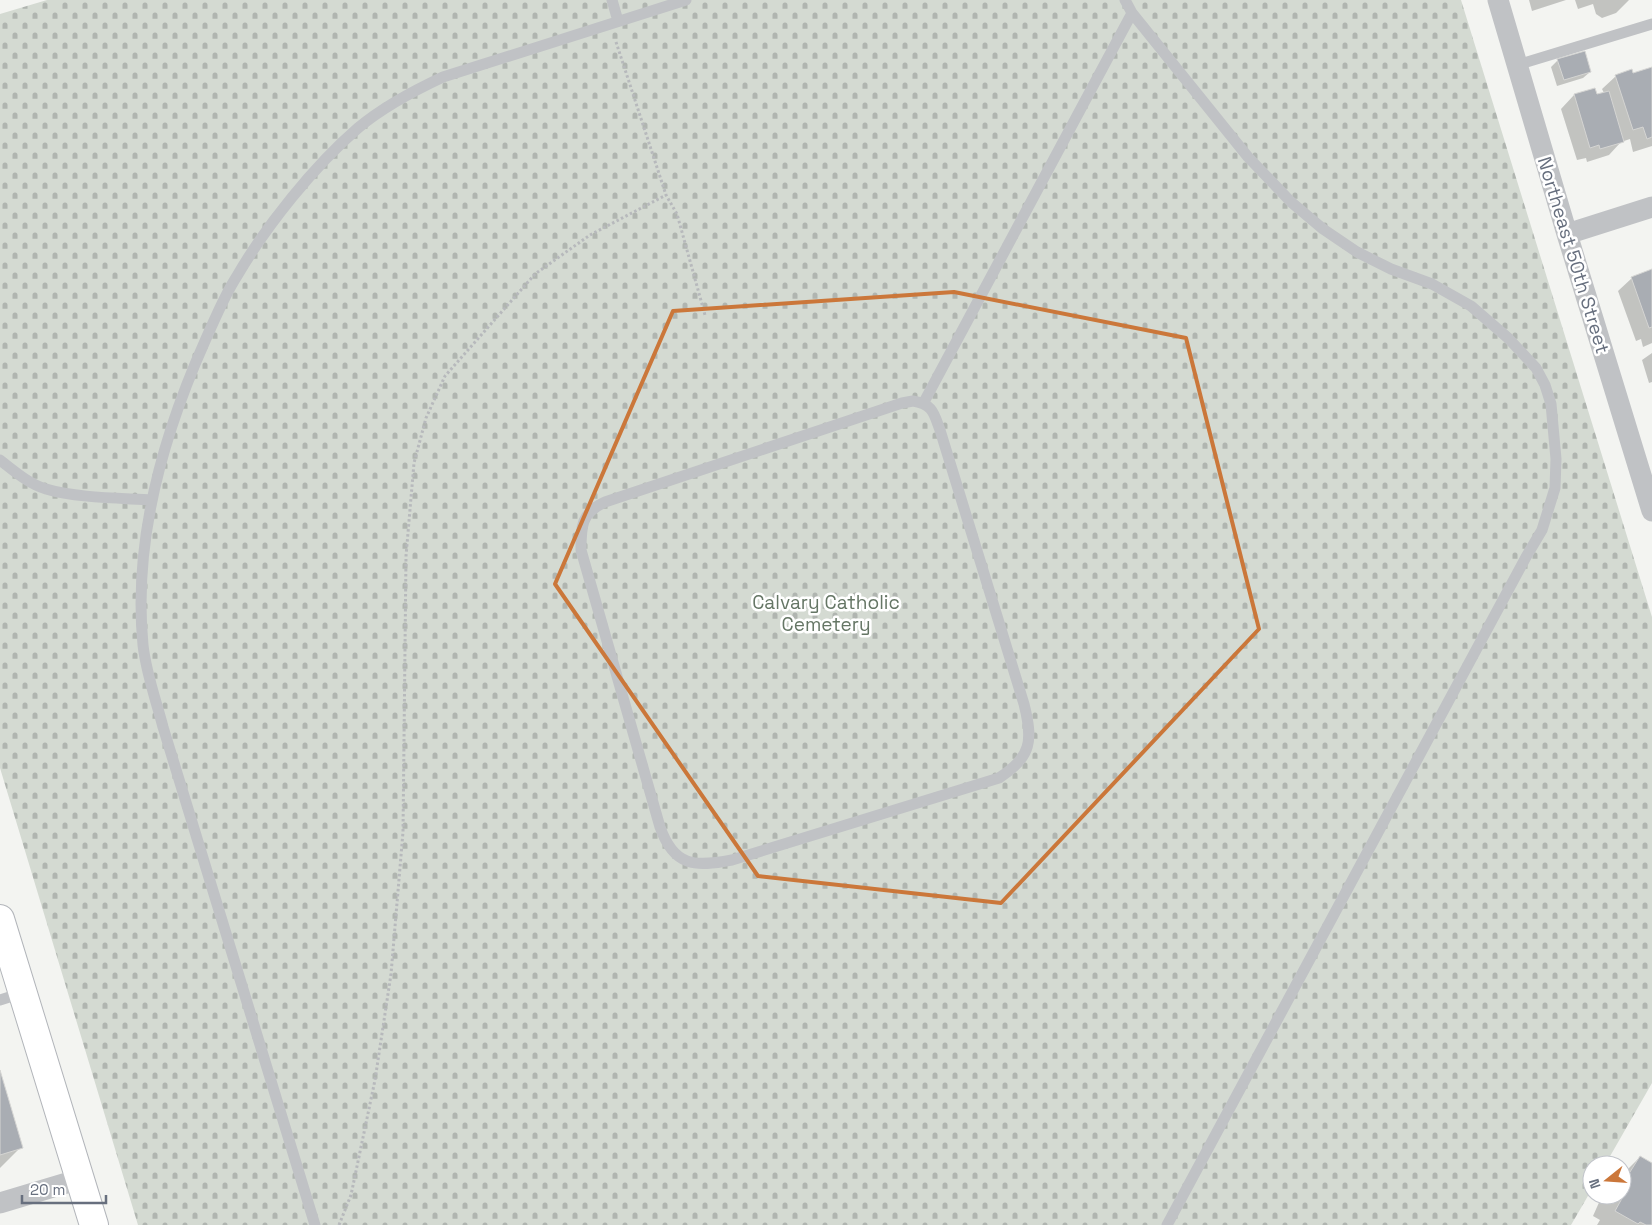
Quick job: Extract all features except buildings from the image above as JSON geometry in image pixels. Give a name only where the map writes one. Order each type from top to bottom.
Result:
[{"type":"main road","points":[[0,919],[11,997],[80,1179],[94,1225]]},
{"type":"street","name":"Northeast 50th Street","points":[[1498,0],[1567,234],[1652,510]]},
{"type":"street","points":[[1567,234],[1652,208]]},
{"type":"street","points":[[0,1203],[80,1179]]},
{"type":"lane","points":[[612,0],[614,22]]},
{"type":"lane","points":[[315,1225],[146,666],[143,645],[142,602],[145,548],[152,500],[169,433],[190,376],[236,276],[287,204],[326,160],[358,128],[414,90],[443,77],[686,0]]},
{"type":"lane","points":[[1124,0],[1132,13],[1248,157],[1316,224],[1357,252],[1391,269],[1432,284],[1471,306],[1508,338],[1536,368],[1545,385],[1551,404],[1556,460],[1555,488],[1542,530],[1167,1225]]},
{"type":"lane","points":[[924,402],[1132,13]]},
{"type":"lane","points":[[1517,65],[1652,24]]},
{"type":"lane","points":[[924,402],[930,407],[940,430],[1024,704],[1030,735],[1028,748],[1019,762],[999,778],[732,860],[702,865],[688,862],[678,856],[668,846],[660,827],[581,550],[583,522],[594,506],[605,502],[902,403],[924,402]]},
{"type":"lane","points":[[0,460],[25,479],[46,489],[73,494],[152,500]]},
{"type":"path","points":[[614,22],[666,195],[677,214],[705,314]]},
{"type":"path","points":[[339,1225],[351,1196],[373,1089],[391,974],[403,832],[406,556],[414,463],[426,418],[445,376],[535,274],[590,235],[666,195]]},
{"type":"highlighted area","points":[[954,292],[1186,338],[1259,629],[1001,903],[758,876],[555,584],[673,311]]},
{"type":"green space","name":"Calvary Catholic Cemetery","points":[[47,0],[1461,0],[1652,617],[1652,1083],[1611,1155],[1582,1155],[1583,1205],[1571,1225],[138,1225],[0,768],[0,14]]}]
